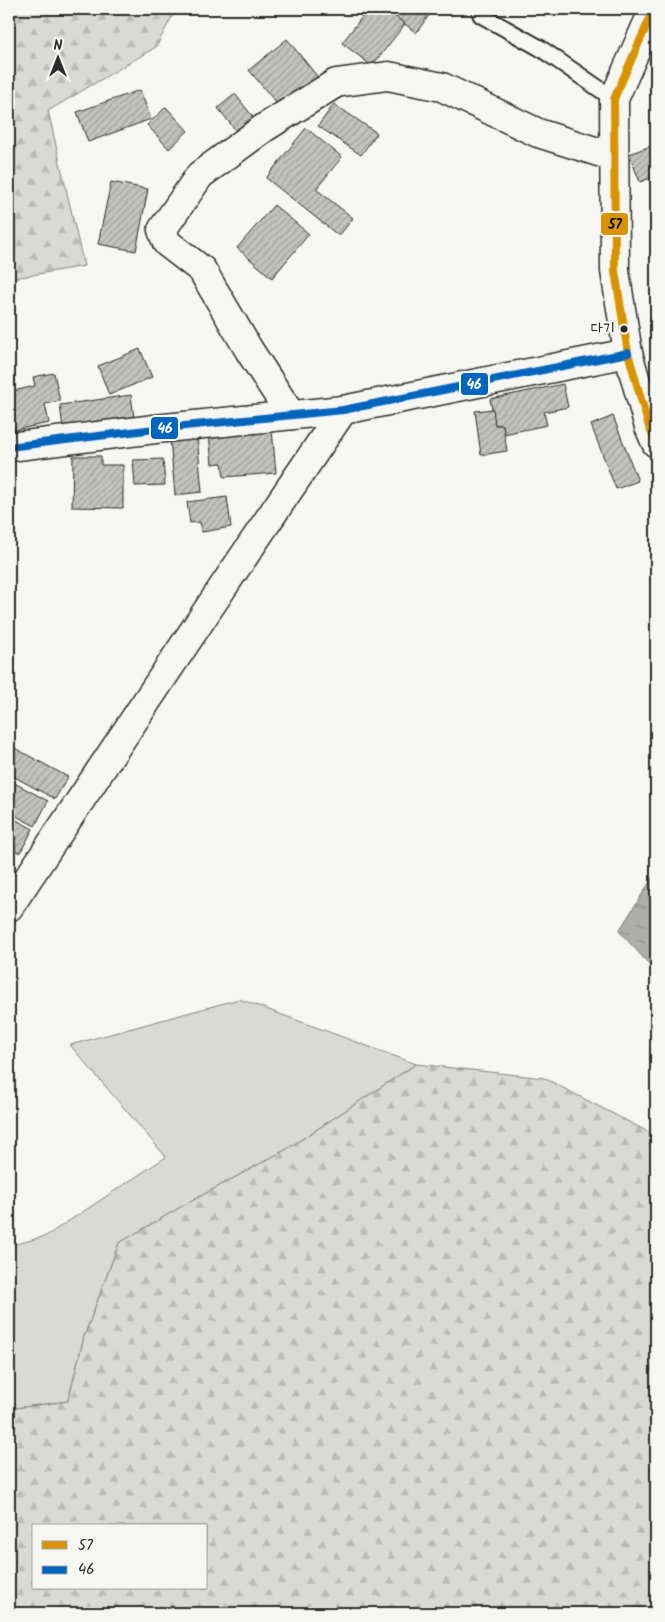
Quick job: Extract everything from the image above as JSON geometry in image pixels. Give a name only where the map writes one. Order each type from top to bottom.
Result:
[{"type":"street","points":[[654,9],[614,99],[614,157],[615,271],[628,353],[649,427],[656,443]]},
{"type":"street","points":[[291,415],[249,350],[202,270],[167,243],[164,237],[162,230],[200,175],[264,128],[336,83],[388,76],[442,86],[538,133],[614,157]]},
{"type":"street","points":[[9,447],[155,429],[343,410],[628,353]]},
{"type":"street","points":[[9,907],[343,410]]},
{"type":"lane","points":[[478,9],[481,15],[540,48],[614,99]]},
{"type":"green space","points":[[9,9],[176,9],[156,47],[48,111],[84,266],[9,279]]},
{"type":"green space","points":[[239,999],[416,1064],[287,1149],[119,1243],[84,1337],[68,1401],[9,1409],[9,1246],[46,1236],[166,1157],[70,1045]]},
{"type":"green space","points":[[416,1064],[544,1078],[656,1136],[656,1613],[9,1613],[9,1409],[68,1401],[84,1337],[119,1243],[287,1149]]},
{"type":"water","points":[[656,872],[656,972],[619,931]]},
{"type":"building","points":[[368,9],[386,9],[405,24],[372,66],[342,43]]},
{"type":"building","points":[[398,9],[420,9],[429,15],[416,33],[394,15]]},
{"type":"building","points":[[287,39],[321,81],[283,111],[249,70]]},
{"type":"building","points":[[140,90],[151,119],[88,142],[77,112]]},
{"type":"building","points":[[235,94],[257,122],[240,136],[218,108]]},
{"type":"building","points":[[334,104],[377,133],[361,155],[318,126]]},
{"type":"building","points":[[166,107],[188,131],[169,149],[147,125]]},
{"type":"building","points":[[306,128],[342,157],[316,189],[353,218],[339,236],[266,178]]},
{"type":"building","points":[[656,144],[656,176],[640,182],[629,154]]},
{"type":"building","points":[[111,182],[148,189],[136,251],[98,244]]},
{"type":"building","points":[[274,205],[309,234],[272,278],[237,248]]},
{"type":"building","points":[[140,349],[152,377],[109,395],[98,366]]},
{"type":"building","points":[[54,373],[60,401],[45,404],[49,423],[9,431],[9,392],[35,386],[33,377]]},
{"type":"building","points":[[563,384],[568,407],[544,412],[547,425],[504,434],[503,425],[495,425],[490,399]]},
{"type":"building","points":[[131,395],[134,418],[63,428],[60,405]]},
{"type":"building","points":[[493,409],[495,425],[503,425],[507,451],[481,455],[475,411]]},
{"type":"building","points":[[613,416],[638,481],[616,489],[591,425]]},
{"type":"building","points":[[272,429],[276,473],[224,477],[222,463],[212,464],[209,434]]},
{"type":"building","points":[[197,436],[202,492],[175,495],[170,439]]},
{"type":"building","points":[[73,456],[101,456],[101,465],[123,465],[123,508],[72,507]]},
{"type":"building","points":[[163,459],[165,485],[135,486],[133,460]]},
{"type":"building","points":[[227,497],[231,527],[202,532],[200,522],[190,523],[187,502]]},
{"type":"building","points":[[9,745],[68,777],[55,799],[9,774]]},
{"type":"building","points":[[9,780],[48,801],[35,826],[9,812]]},
{"type":"building","points":[[9,816],[33,829],[20,853],[9,847]]},
{"type":"transit line","name":"57","points":[[654,9],[614,99],[615,271],[628,353],[649,427],[656,443]]},
{"type":"transit line","name":"46","points":[[9,447],[155,429],[343,410],[628,353]]},
{"type":"place","name":"다기","points":[[624,329]]}]
